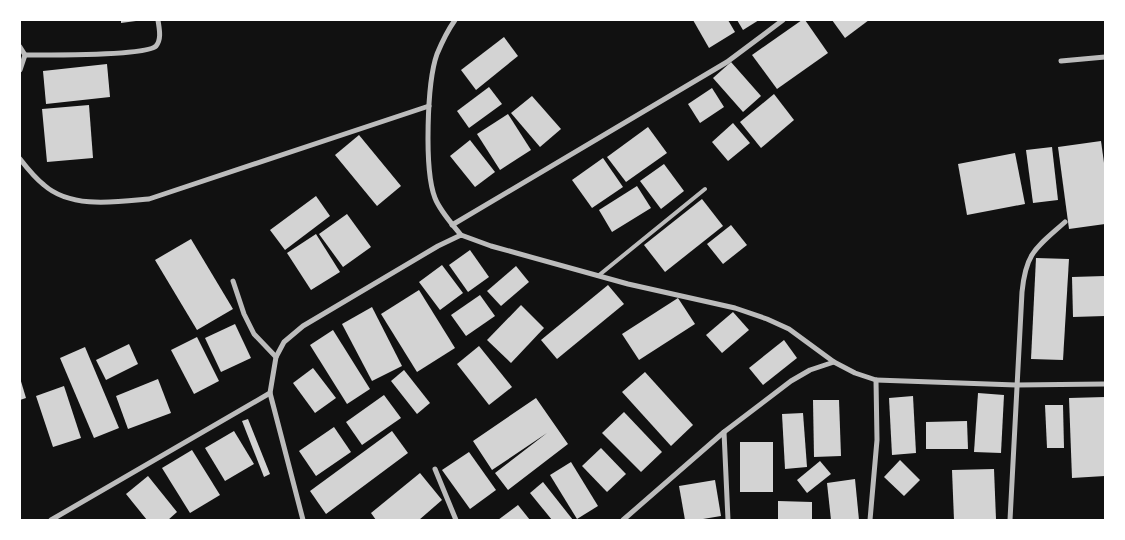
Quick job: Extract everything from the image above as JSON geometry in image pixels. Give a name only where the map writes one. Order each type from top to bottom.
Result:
[{"type":"street","points":[[25,55],[150,50],[156,46],[160,36],[158,20]]},
{"type":"street","points":[[455,20],[437,55],[429,106],[428,145],[430,177],[435,198],[452,225],[461,235],[491,246],[598,276],[735,308],[767,319],[789,329],[834,362],[855,373],[876,380],[1016,385],[1105,384]]},
{"type":"street","points":[[452,225],[727,62],[784,20]]},
{"type":"street","points":[[20,47],[25,55]]},
{"type":"street","points":[[20,70],[25,55]]},
{"type":"street","points":[[1061,61],[1105,57]]},
{"type":"street","points":[[20,159],[45,187],[65,197],[86,201],[114,202],[149,199],[429,106]]},
{"type":"street","points":[[1010,520],[1016,385],[1024,271],[1032,253],[1065,222]]},
{"type":"street","points":[[303,520],[270,393],[276,357],[284,342],[303,326],[429,251],[461,235]]},
{"type":"street","points":[[234,281],[244,314],[254,334],[276,357]]},
{"type":"street","points":[[623,520],[724,432],[791,381],[810,370],[834,362]]},
{"type":"street","points":[[870,520],[877,440],[876,380]]},
{"type":"street","points":[[51,520],[270,393]]},
{"type":"street","points":[[724,432],[728,520]]},
{"type":"street","points":[[435,469],[456,520]]},
{"type":"lane","points":[[598,276],[705,189]]},
{"type":"building","points":[[121,20],[136,20],[136,21],[121,23]]},
{"type":"building","points":[[693,20],[728,20],[735,32],[709,48]]},
{"type":"building","points":[[737,20],[759,20],[743,30]]},
{"type":"building","points":[[802,20],[805,20],[828,53],[777,89],[752,55]]},
{"type":"building","points":[[832,20],[869,20],[845,38]]},
{"type":"building","points":[[504,37],[518,56],[476,90],[461,70]]},
{"type":"building","points":[[731,62],[761,96],[743,112],[713,78]]},
{"type":"building","points":[[107,64],[110,97],[46,104],[43,71]]},
{"type":"building","points":[[489,87],[502,104],[469,128],[457,111]]},
{"type":"building","points":[[712,88],[724,107],[700,123],[688,104]]},
{"type":"building","points":[[774,94],[794,120],[761,148],[740,122]]},
{"type":"building","points":[[532,96],[561,129],[540,147],[511,113]]},
{"type":"building","points":[[89,105],[93,158],[47,162],[42,109]]},
{"type":"building","points":[[508,114],[531,150],[500,170],[477,134]]},
{"type":"building","points":[[733,123],[750,143],[728,161],[712,142]]},
{"type":"building","points":[[648,127],[667,153],[626,182],[607,157]]},
{"type":"building","points":[[359,135],[401,186],[377,206],[335,155]]},
{"type":"building","points":[[470,140],[495,172],[475,187],[450,156]]},
{"type":"building","points":[[1101,141],[1105,170],[1105,224],[1069,229],[1058,147]]},
{"type":"building","points":[[1052,147],[1058,200],[1033,203],[1026,150]]},
{"type":"building","points":[[1015,153],[1025,204],[967,215],[958,164]]},
{"type":"building","points":[[603,158],[623,187],[592,208],[572,180]]},
{"type":"building","points":[[664,164],[684,191],[661,209],[640,181]]},
{"type":"building","points":[[637,186],[651,208],[612,232],[599,210]]},
{"type":"building","points":[[316,196],[330,216],[285,250],[270,230]]},
{"type":"building","points":[[702,199],[723,226],[665,272],[644,245]]},
{"type":"building","points":[[347,214],[371,247],[343,267],[319,234]]},
{"type":"building","points":[[731,225],[747,245],[723,264],[707,244]]},
{"type":"building","points":[[316,234],[340,272],[311,290],[287,253]]},
{"type":"building","points":[[191,239],[233,309],[197,330],[155,260]]},
{"type":"building","points":[[470,250],[489,277],[468,292],[449,265]]},
{"type":"building","points":[[1036,258],[1069,259],[1063,360],[1031,359]]},
{"type":"building","points":[[442,265],[463,293],[440,310],[419,282]]},
{"type":"building","points":[[516,266],[529,282],[501,306],[487,291]]},
{"type":"building","points":[[1105,276],[1105,316],[1073,317],[1072,277]]},
{"type":"building","points":[[608,285],[624,304],[557,359],[541,340]]},
{"type":"building","points":[[419,290],[455,348],[417,372],[381,314]]},
{"type":"building","points":[[480,295],[495,316],[466,336],[451,315]]},
{"type":"building","points":[[678,298],[695,324],[639,360],[622,334]]},
{"type":"building","points":[[521,305],[544,328],[511,363],[487,340]]},
{"type":"building","points":[[372,307],[402,366],[372,381],[342,324]]},
{"type":"building","points":[[733,312],[749,330],[722,353],[706,335]]},
{"type":"building","points":[[235,324],[251,358],[221,372],[205,338]]},
{"type":"building","points":[[333,330],[370,389],[347,404],[310,345]]},
{"type":"building","points":[[197,337],[219,381],[194,394],[171,350]]},
{"type":"building","points":[[784,340],[797,358],[763,385],[749,368]]},
{"type":"building","points":[[129,344],[138,364],[106,380],[96,360]]},
{"type":"building","points":[[479,346],[512,387],[489,405],[457,364]]},
{"type":"building","points":[[85,347],[119,428],[94,438],[60,358]]},
{"type":"building","points":[[313,368],[336,398],[315,413],[293,383]]},
{"type":"building","points":[[404,370],[430,403],[417,414],[391,381]]},
{"type":"building","points":[[645,372],[693,425],[671,446],[622,392]]},
{"type":"building","points":[[20,378],[26,398],[20,400]]},
{"type":"building","points":[[158,379],[171,413],[128,429],[116,396]]},
{"type":"building","points":[[64,386],[81,438],[53,447],[36,396]]},
{"type":"building","points":[[978,393],[1004,395],[1001,453],[974,452]]},
{"type":"building","points":[[384,395],[401,418],[362,445],[346,422]]},
{"type":"building","points":[[913,396],[916,453],[892,455],[889,398]]},
{"type":"building","points":[[1105,397],[1105,476],[1072,478],[1069,398]]},
{"type":"building","points":[[536,398],[568,444],[508,490],[495,473],[547,433],[492,470],[473,441]]},
{"type":"building","points":[[813,400],[839,400],[841,456],[814,457]]},
{"type":"building","points":[[1045,405],[1063,405],[1064,448],[1047,448]]},
{"type":"building","points":[[624,412],[662,452],[641,472],[602,433]]},
{"type":"building","points":[[803,413],[807,467],[785,469],[782,414]]},
{"type":"building","points":[[248,419],[270,474],[264,477],[242,421]]},
{"type":"building","points":[[967,421],[968,449],[926,449],[926,422]]},
{"type":"building","points":[[334,427],[351,452],[316,476],[299,451]]},
{"type":"building","points":[[234,431],[254,464],[225,481],[205,448]]},
{"type":"building","points":[[392,431],[408,453],[326,514],[310,491]]},
{"type":"building","points":[[740,442],[773,442],[773,492],[740,492]]},
{"type":"building","points":[[601,448],[626,474],[607,492],[582,466]]},
{"type":"building","points":[[192,450],[220,495],[190,513],[162,468]]},
{"type":"building","points":[[469,452],[496,490],[470,509],[442,470]]},
{"type":"building","points":[[900,460],[920,480],[904,496],[884,477]]},
{"type":"building","points":[[820,461],[831,474],[807,493],[797,480]]},
{"type":"building","points":[[571,462],[598,506],[577,519],[550,475]]},
{"type":"building","points":[[994,469],[996,519],[954,520],[952,470]]},
{"type":"building","points":[[420,473],[442,500],[419,520],[376,520],[371,513]]},
{"type":"building","points":[[148,476],[177,512],[168,520],[147,520],[126,494]]},
{"type":"building","points":[[855,479],[859,520],[831,520],[827,483]]},
{"type":"building","points":[[715,480],[721,516],[685,520],[679,486]]},
{"type":"building","points":[[543,482],[573,520],[552,520],[530,493]]},
{"type":"building","points":[[778,501],[812,502],[812,520],[778,520]]},
{"type":"building","points":[[518,505],[530,520],[498,520]]}]
